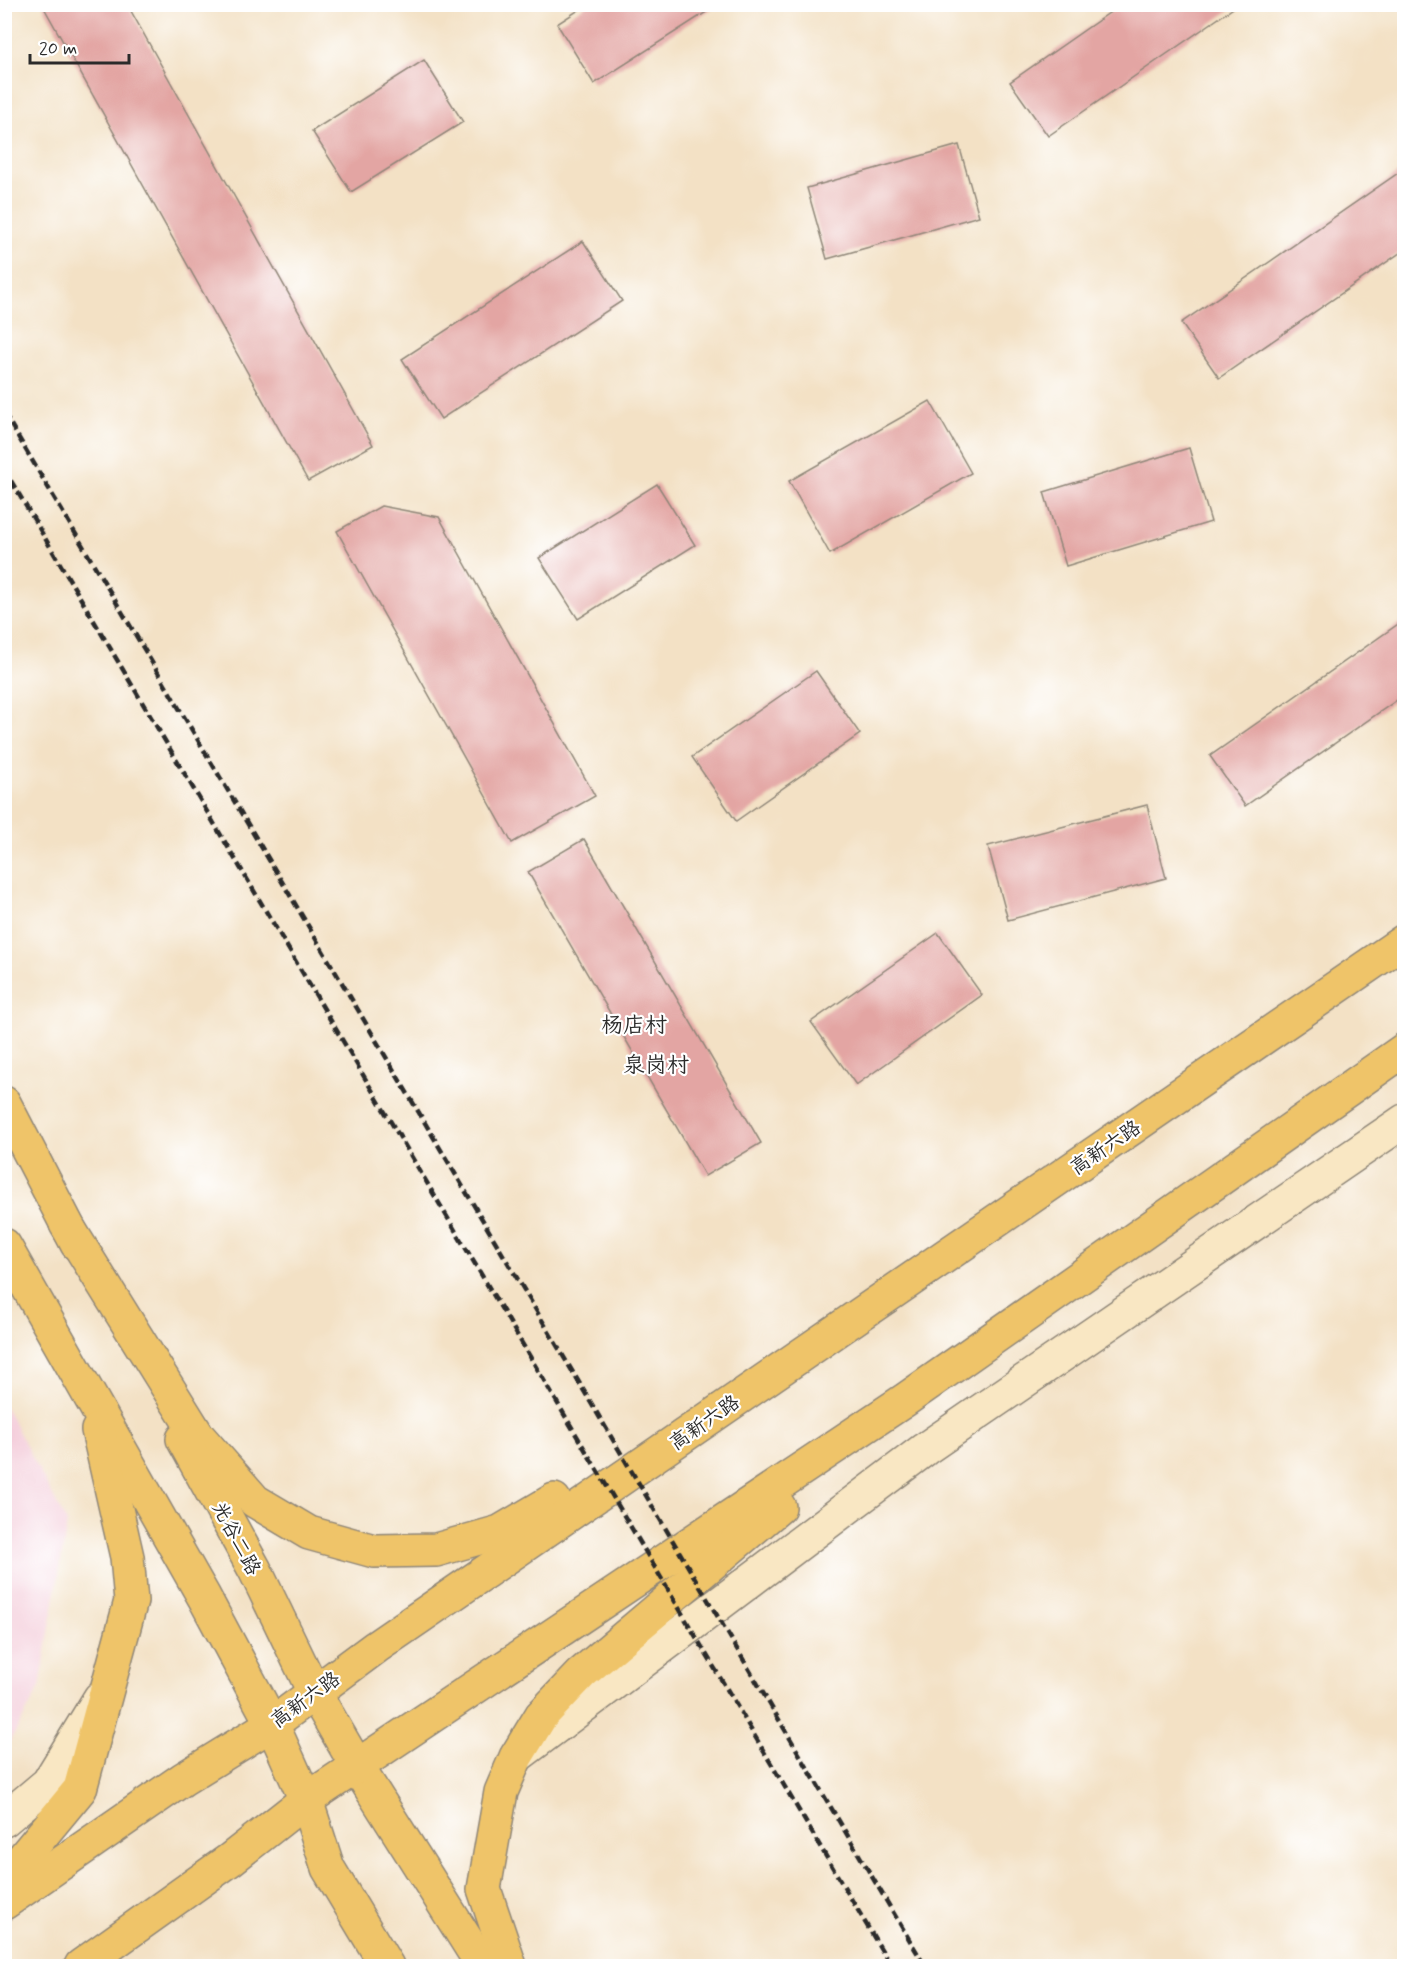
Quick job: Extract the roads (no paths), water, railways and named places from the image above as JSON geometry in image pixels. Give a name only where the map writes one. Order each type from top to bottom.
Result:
[{"type":"main road","name":"高新六路","points":[[4,1903],[183,1779],[272,1724],[314,1692],[851,1320],[1404,941]]},
{"type":"main road","points":[[81,1966],[231,1859],[306,1800],[358,1768],[905,1400],[1404,1050]]},
{"type":"main road","name":"光谷二路","points":[[4,1102],[66,1224],[255,1570],[314,1692],[358,1768],[483,1966]]},
{"type":"main road","points":[[66,1224],[198,1436],[255,1501],[309,1533],[374,1551],[436,1550],[501,1532],[851,1320]]},
{"type":"main road","points":[[4,1245],[272,1724],[306,1800],[328,1868],[387,1966]]},
{"type":"main road","points":[[4,1881],[80,1789],[112,1678],[131,1601],[127,1557],[90,1396]]},
{"type":"main road","points":[[510,1966],[484,1889],[501,1792],[516,1757],[541,1716],[581,1674],[905,1400]]},
{"type":"street","points":[[516,1757],[925,1449],[1404,1121]]},
{"type":"street","points":[[4,1820],[48,1784],[112,1678]]},
{"type":"railway","points":[[4,413],[925,1966]]},
{"type":"railway","points":[[4,469],[891,1966]]},
{"type":"district","name":"杨店村","points":[[634,1024]]},
{"type":"district","name":"泉岗村","points":[[656,1064]]}]
